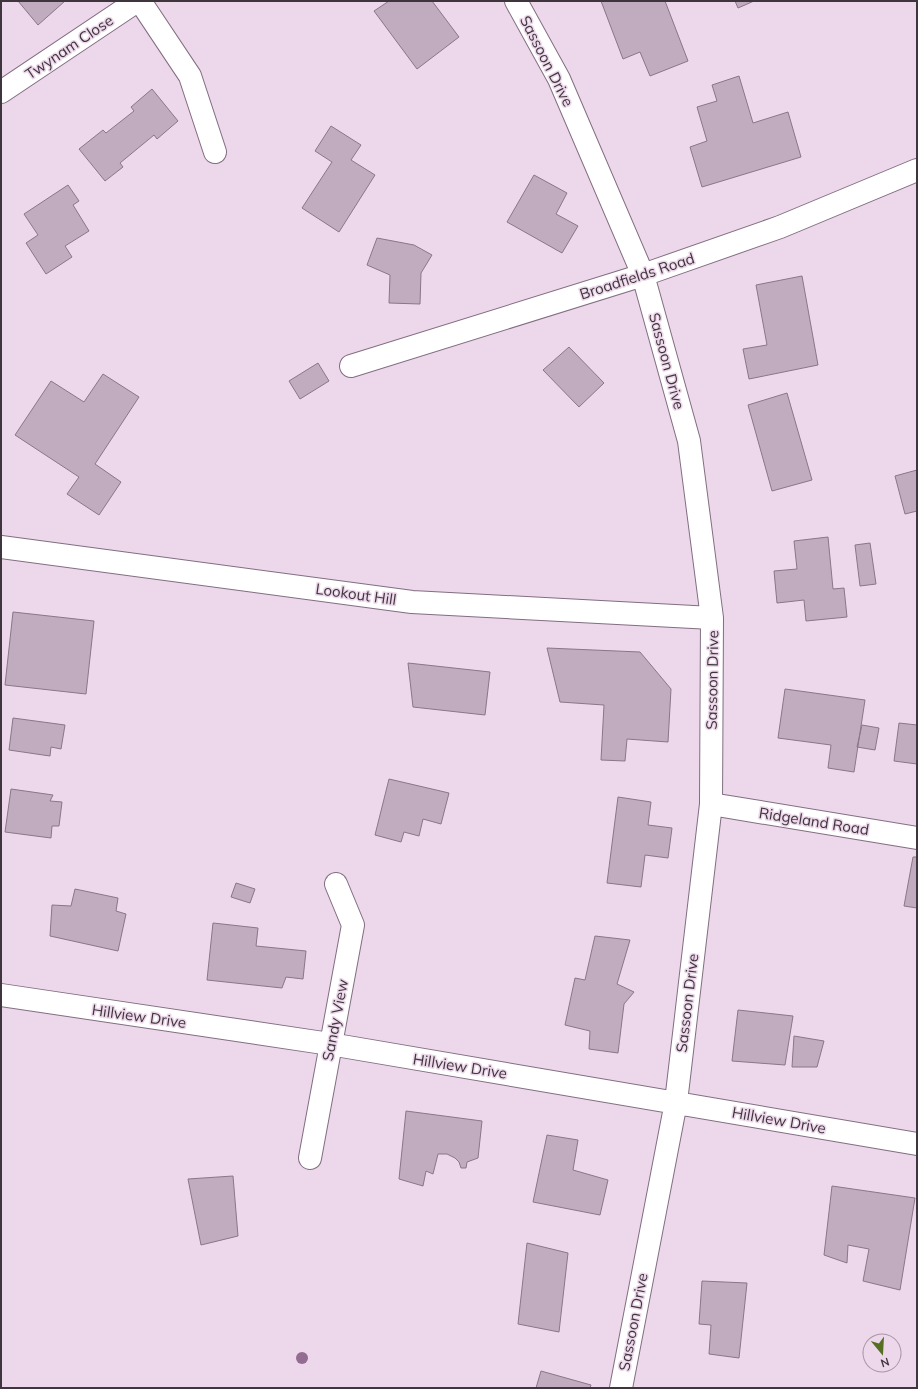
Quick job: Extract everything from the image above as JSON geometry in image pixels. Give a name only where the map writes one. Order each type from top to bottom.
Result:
[{"type":"street","name":"Twynam Close","points":[[1,92],[139,1],[190,76],[215,152]]},
{"type":"street","name":"Sassoon Drive","points":[[516,1],[559,79],[643,275],[689,441],[712,618],[711,804],[676,1102],[621,1388]]},
{"type":"street","name":"Broadfields Road","points":[[351,366],[643,275],[780,227],[917,170]]},
{"type":"street","name":"Lookout Hill","points":[[1,547],[412,602],[712,618]]},
{"type":"street","name":"Ridgeland Road","points":[[711,804],[917,838]]},
{"type":"street","name":"Sandy View","points":[[310,1158],[330,1044],[354,924],[336,884]]},
{"type":"street","name":"Hillview Drive","points":[[1,995],[330,1044],[917,1144]]},
{"type":"building","points":[[18,1],[65,1],[38,25]]},
{"type":"building","points":[[389,1],[432,1],[459,37],[417,69],[374,11]]},
{"type":"building","points":[[601,1],[665,1],[688,61],[650,76],[640,52],[623,59]]},
{"type":"building","points":[[735,1],[754,1],[738,8]]},
{"type":"building","points":[[739,76],[753,123],[788,112],[801,157],[702,187],[690,147],[707,141],[697,107],[717,101],[712,85]]},
{"type":"building","points":[[152,89],[178,121],[157,139],[154,135],[120,163],[123,167],[105,181],[79,149],[103,130],[106,133],[134,111],[131,107]]},
{"type":"building","points":[[331,126],[361,145],[351,160],[375,175],[339,232],[302,208],[332,162],[315,151]]},
{"type":"building","points":[[534,175],[567,193],[556,214],[578,226],[562,253],[507,222]]},
{"type":"building","points":[[68,185],[79,201],[73,205],[89,231],[65,246],[72,257],[46,274],[26,243],[38,235],[24,214]]},
{"type":"building","points":[[377,238],[414,245],[432,255],[421,273],[420,304],[389,303],[390,275],[367,265]]},
{"type":"building","points":[[802,276],[818,365],[749,379],[743,349],[767,345],[756,285]]},
{"type":"building","points":[[569,347],[604,383],[579,407],[543,370]]},
{"type":"building","points":[[318,363],[329,381],[300,399],[289,381]]},
{"type":"building","points":[[103,374],[139,397],[95,464],[121,482],[99,515],[67,494],[79,477],[15,435],[51,381],[84,402]]},
{"type":"building","points":[[787,393],[812,480],[772,491],[748,405]]},
{"type":"building","points":[[917,470],[917,511],[905,514],[895,476]]},
{"type":"building","points":[[828,537],[833,589],[844,588],[847,617],[806,621],[804,600],[777,603],[774,571],[797,569],[794,541]]},
{"type":"building","points":[[870,543],[876,584],[860,586],[855,545]]},
{"type":"building","points":[[13,612],[94,621],[86,694],[5,685]]},
{"type":"building","points":[[547,648],[640,652],[671,689],[668,742],[627,739],[625,761],[601,760],[604,705],[560,702]]},
{"type":"building","points":[[408,663],[490,672],[485,715],[413,707]]},
{"type":"building","points":[[785,689],[865,700],[854,772],[828,768],[831,745],[778,738]]},
{"type":"building","points":[[13,718],[65,725],[61,749],[51,747],[50,756],[9,750]]},
{"type":"building","points":[[899,723],[917,725],[917,764],[894,761]]},
{"type":"building","points":[[862,725],[879,728],[875,750],[857,747]]},
{"type":"building","points":[[389,779],[449,793],[441,824],[423,819],[419,836],[404,832],[401,842],[375,835]]},
{"type":"building","points":[[11,789],[53,795],[50,801],[62,802],[59,826],[52,826],[51,838],[5,832]]},
{"type":"building","points":[[618,797],[651,802],[648,825],[672,828],[668,858],[645,855],[641,887],[607,883]]},
{"type":"building","points":[[913,857],[917,857],[917,908],[904,906]]},
{"type":"building","points":[[236,883],[255,889],[250,903],[231,897]]},
{"type":"building","points":[[75,889],[118,898],[116,911],[126,914],[118,951],[50,936],[52,905],[71,906]]},
{"type":"building","points":[[213,923],[258,928],[256,946],[306,951],[303,979],[286,977],[282,988],[207,980]]},
{"type":"building","points":[[595,936],[630,940],[617,984],[634,992],[624,1004],[618,1053],[589,1049],[590,1031],[565,1025],[575,978],[585,980]]},
{"type":"building","points":[[738,1010],[793,1016],[785,1065],[732,1061]]},
{"type":"building","points":[[794,1036],[824,1041],[817,1067],[792,1067]]},
{"type":"building","points":[[406,1111],[482,1121],[478,1158],[467,1162],[466,1168],[461,1168],[459,1162],[455,1158],[447,1154],[438,1154],[433,1174],[426,1171],[423,1186],[399,1179]]},
{"type":"building","points":[[547,1135],[578,1140],[573,1170],[608,1180],[600,1215],[533,1202]]},
{"type":"building","points":[[233,1176],[238,1236],[201,1245],[188,1179]]},
{"type":"building","points":[[832,1186],[915,1198],[900,1290],[863,1281],[869,1249],[848,1245],[847,1263],[824,1255]]},
{"type":"building","points":[[527,1243],[568,1253],[559,1332],[518,1324]]},
{"type":"building","points":[[702,1281],[747,1283],[739,1358],[709,1354],[711,1325],[699,1324]]},
{"type":"building","points":[[541,1371],[591,1385],[590,1388],[536,1388]]}]
